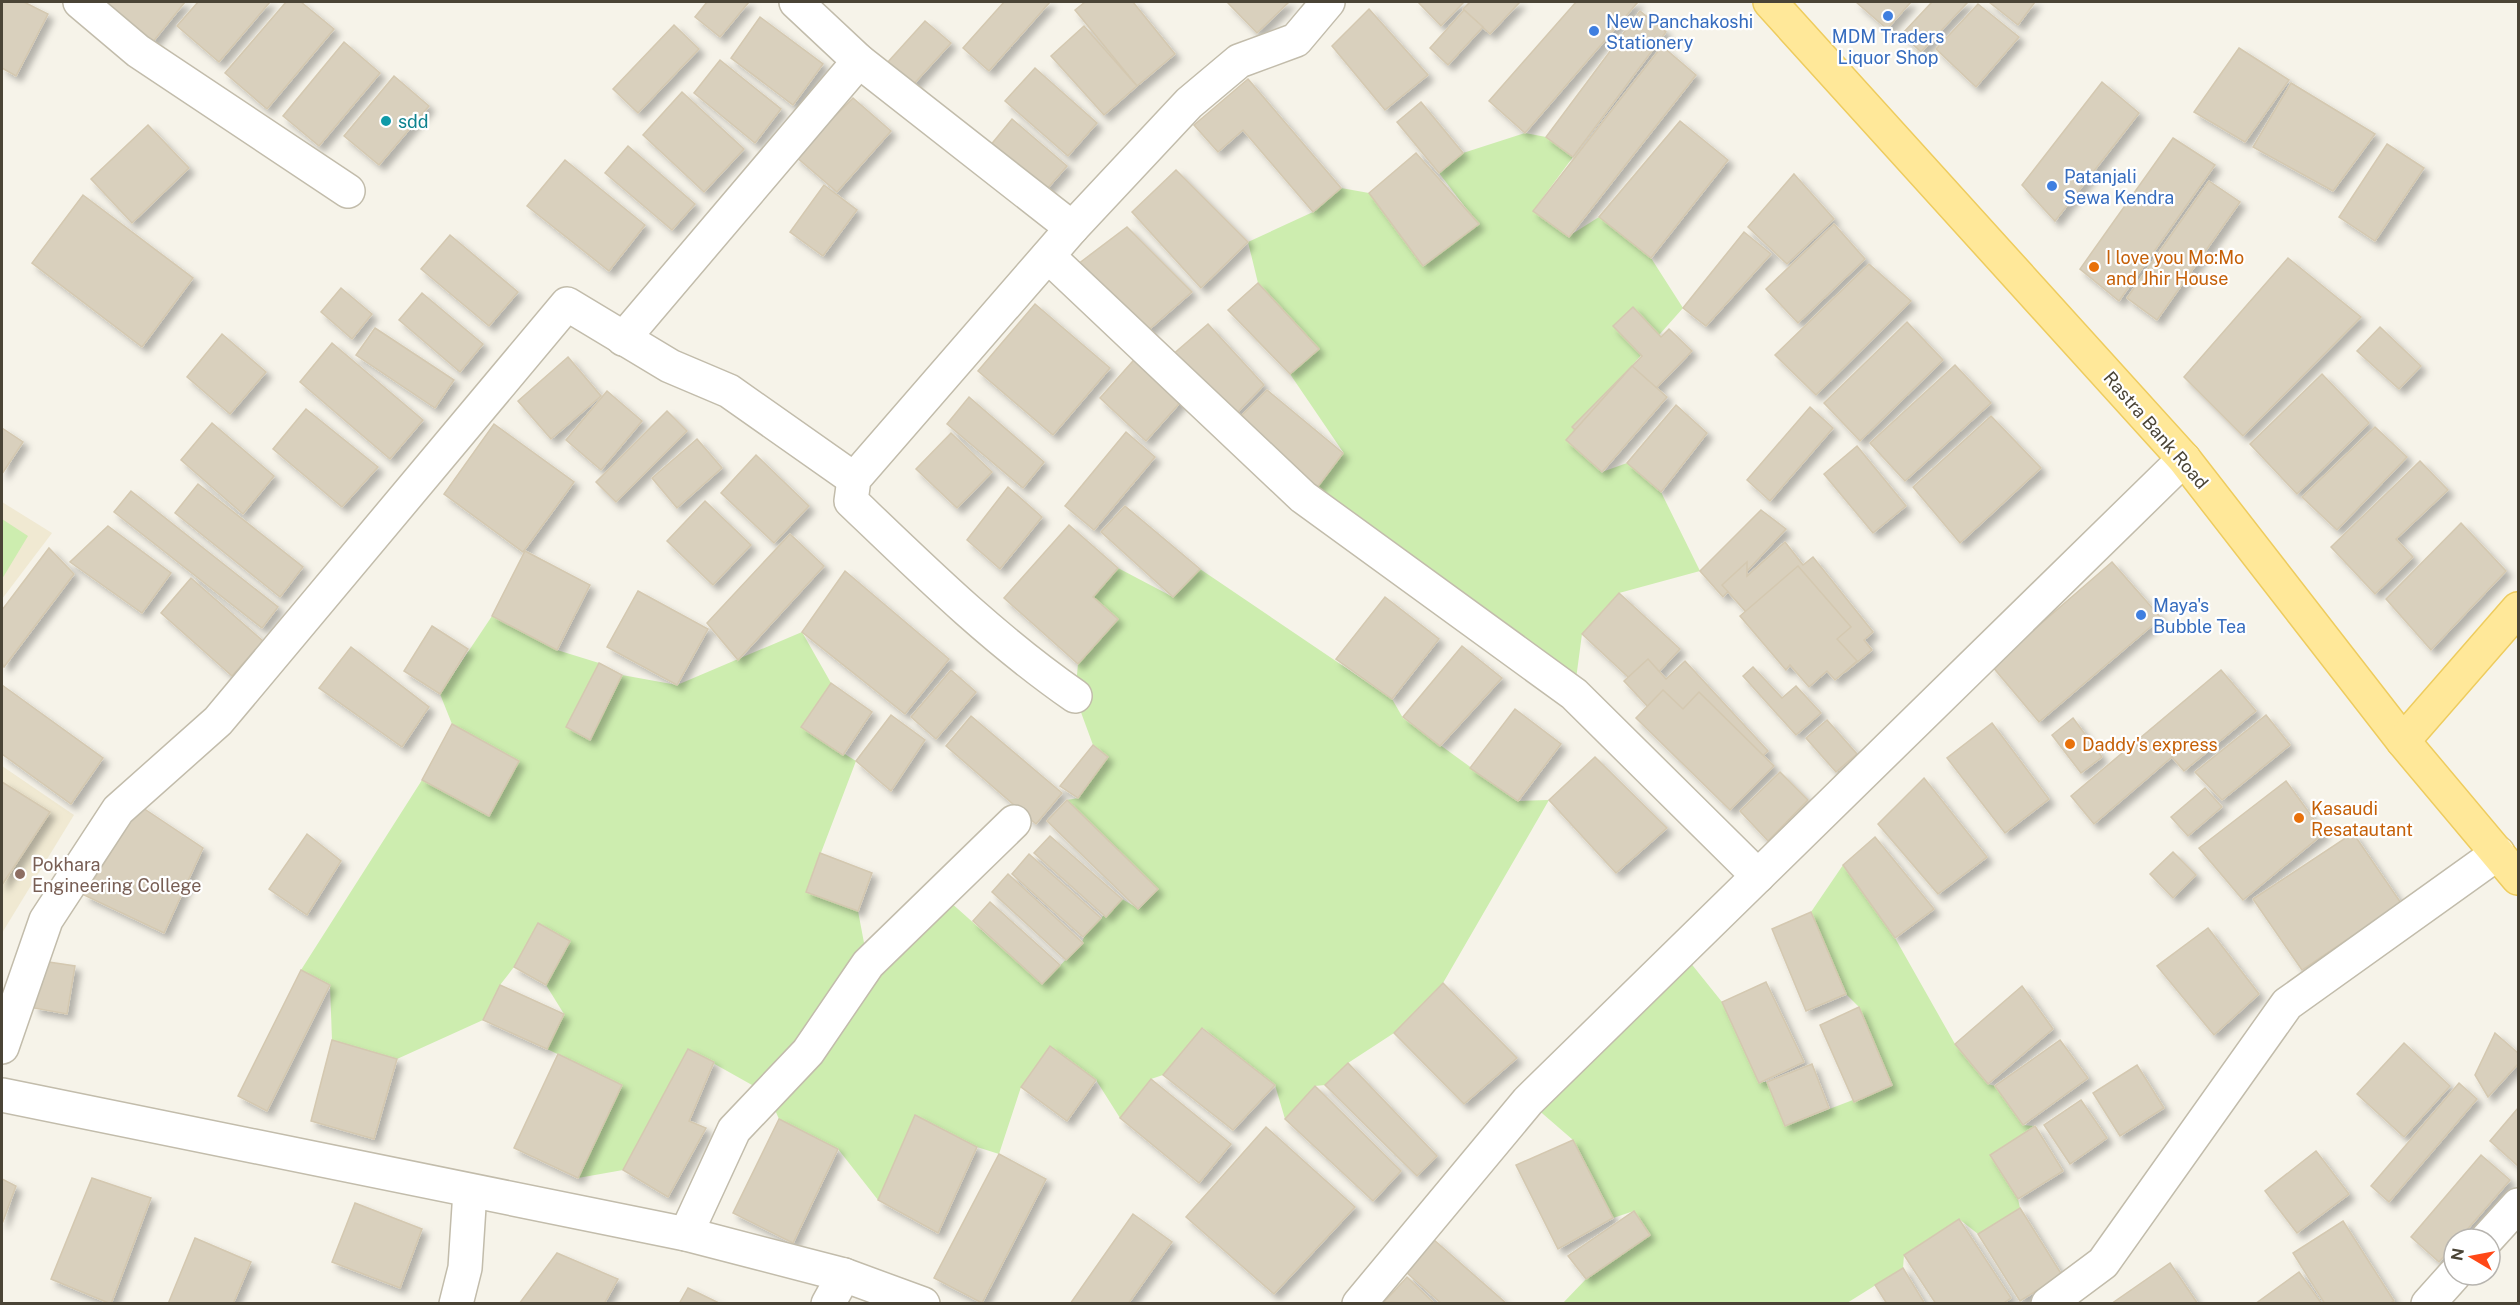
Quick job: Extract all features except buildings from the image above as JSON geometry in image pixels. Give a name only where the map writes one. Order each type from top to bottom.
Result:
[{"type":"main road","name":"Rastra Bank Road","points":[[1770,2],[2184,459],[2403,741],[2518,878]]},
{"type":"main road","points":[[2403,741],[2518,609]]},
{"type":"street","points":[[80,2],[138,51],[348,191]]},
{"type":"street","points":[[796,2],[860,61],[1072,228]]},
{"type":"street","points":[[1075,696],[1025,661],[988,630],[851,501],[854,479],[1047,256],[1188,103],[1239,61],[1296,40],[1328,2]]},
{"type":"street","points":[[623,339],[860,61]]},
{"type":"street","points":[[1047,256],[1303,497],[1574,694],[1758,876]]},
{"type":"street","points":[[2,1047],[46,920],[118,810],[218,721],[567,304],[670,366],[729,391],[854,479]]},
{"type":"street","points":[[1359,1304],[1528,1101],[2184,459]]},
{"type":"street","points":[[686,1234],[734,1131],[808,1052],[868,964],[1014,822]]},
{"type":"street","points":[[2048,1304],[2103,1263],[2288,1004],[2498,853]]},
{"type":"street","points":[[2,1095],[686,1234],[844,1275],[923,1304]]},
{"type":"street","points":[[456,1304],[465,1268],[470,1191]]},
{"type":"street","points":[[2498,1227],[2518,1205]]},
{"type":"street","points":[[828,1304],[844,1275]]},
{"type":"street","points":[[2428,1304],[2443,1287]]},
{"type":"shaded area","points":[[2,502],[52,533],[2,599]]},
{"type":"shaded area","name":"Pokhara Engineering College","points":[[2,766],[74,815],[2,933]]},
{"type":"green space","points":[[1525,133],[1546,137],[1573,157],[1533,211],[1569,236],[1599,217],[1651,258],[1683,308],[1566,440],[1602,472],[1627,463],[1661,492],[1700,571],[1619,593],[1582,634],[1574,694],[1316,489],[1343,452],[1290,374],[1319,349],[1258,283],[1248,242],[1313,212],[1341,188],[1369,193],[1424,266],[1478,224],[1439,173],[1463,153]]},
{"type":"green space","points":[[2,519],[28,536],[2,579]]},
{"type":"green space","points":[[1118,568],[1173,597],[1200,569],[1392,699],[1403,718],[1517,801],[1549,800],[1443,983],[1394,1033],[1348,1063],[1325,1085],[1315,1086],[1285,1119],[1275,1085],[1203,1028],[1163,1075],[1151,1079],[1120,1118],[1096,1080],[1050,1047],[1021,1087],[999,1154],[977,1147],[915,1115],[878,1200],[838,1149],[779,1119],[768,1094],[688,1049],[623,1170],[578,1178],[622,1085],[547,1049],[564,1014],[546,985],[538,923],[514,967],[500,985],[483,1020],[397,1059],[332,1040],[330,985],[301,970],[422,780],[489,816],[519,761],[452,724],[440,694],[492,616],[557,650],[599,663],[567,727],[590,740],[622,675],[677,685],[802,632],[831,683],[801,727],[856,761],[806,892],[858,911],[868,964],[940,893],[1042,984],[1082,943],[1088,931],[1122,899],[1139,909],[1158,889],[1067,800],[1078,798],[1108,757],[1093,745],[1075,696],[1078,664],[1117,619],[1093,597]]},
{"type":"green space","points":[[1843,865],[1895,938],[1955,1044],[1988,1084],[1995,1086],[2023,1125],[2035,1126],[1990,1155],[2018,1199],[2020,1208],[1978,1234],[1959,1219],[1904,1255],[1903,1268],[1847,1303],[1563,1303],[1586,1279],[1650,1234],[1634,1211],[1613,1218],[1573,1140],[1528,1101],[1681,951],[1722,1002],[1759,1082],[1767,1082],[1785,1126],[1892,1085],[1859,1007],[1846,994],[1811,912]]},
{"type":"place","name":"MDM Traders Liquor Shop","points":[[1888,16]]},
{"type":"place","name":"New Panchakoshi Stationery","points":[[1594,31]]},
{"type":"place","name":"sdd","points":[[386,121]]},
{"type":"place","name":"Patanjali Sewa Kendra","points":[[2052,186]]},
{"type":"place","name":"I love you Mo:Mo and Jhir House","points":[[2094,267]]},
{"type":"place","name":"Maya's Bubble Tea","points":[[2141,615]]},
{"type":"place","name":"Daddy's express","points":[[2070,744]]},
{"type":"place","name":"Kasaudi Resatautant","points":[[2299,818]]},
{"type":"place","name":"Pokhara Engineering College","points":[[20,874]]}]
